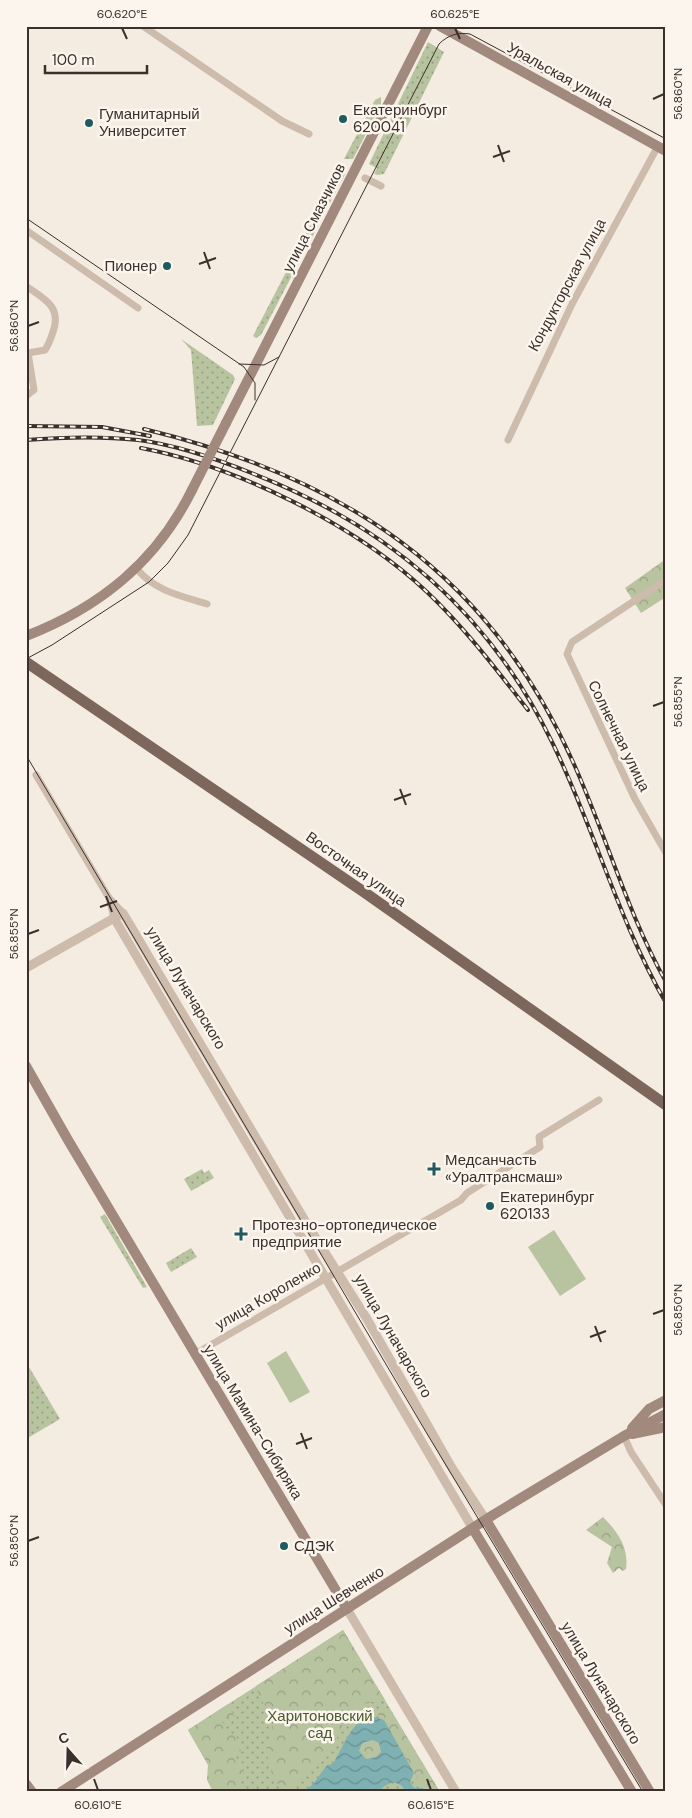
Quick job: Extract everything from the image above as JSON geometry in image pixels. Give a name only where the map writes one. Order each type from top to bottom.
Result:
[{"type":"main road","name":"улица Смазчиков","points":[[40,630],[91,602],[137,569],[178,518],[428,26]]},
{"type":"main road","name":"Уральская улица","points":[[440,26],[662,148]]},
{"type":"main road","points":[[26,636],[40,630]]},
{"type":"main road","points":[[26,641],[40,630]]},
{"type":"main road","name":"Восточная улица","points":[[26,662],[364,892],[666,1105]]},
{"type":"main road","name":"улица Мамина-Сибиряка","points":[[26,1066],[347,1609]]},
{"type":"main road","name":"улица Шевченко","points":[[624,1436],[650,1410],[666,1400]]},
{"type":"main road","name":"улица Шевченко","points":[[62,1792],[486,1520],[624,1436],[666,1414]]},
{"type":"main road","name":"улица Шевченко","points":[[624,1436],[666,1427]]},
{"type":"main road","name":"улица Луначарского","points":[[486,1520],[650,1792]]},
{"type":"main road","name":"улица Луначарского","points":[[473,1529],[632,1792]]},
{"type":"main road","points":[[26,1784],[32,1792]]},
{"type":"street","points":[[143,26],[282,121],[309,134]]},
{"type":"street","name":"Кондукторская улица","points":[[508,440],[542,364],[583,282],[662,148]]},
{"type":"street","points":[[365,178],[381,186]]},
{"type":"street","points":[[26,230],[138,308]]},
{"type":"street","points":[[26,286],[48,300],[56,315],[56,323],[45,350],[27,353],[34,390],[26,396]]},
{"type":"street","points":[[137,569],[152,584],[174,595],[207,604]]},
{"type":"street","name":"Солнечная улица","points":[[666,580],[572,642],[567,654],[631,792],[666,853]]},
{"type":"street","name":"улица Луначарского","points":[[36,775],[108,898],[114,918],[473,1529]]},
{"type":"street","name":"улица Луначарского","points":[[108,898],[123,913],[307,1224],[338,1272],[452,1468],[486,1520]]},
{"type":"street","points":[[26,968],[123,913]]},
{"type":"street","name":"улица Короленко","points":[[195,1354],[461,1200],[467,1193],[540,1147],[539,1137],[599,1100]]},
{"type":"street","points":[[624,1436],[631,1452],[666,1505]]},
{"type":"street","name":"улица Мамина-Сибиряка","points":[[347,1609],[456,1792]]},
{"type":"green space","points":[[428,42],[444,52],[384,174],[374,174],[377,168],[369,164]]},
{"type":"green space","points":[[381,97],[381,105],[353,159],[344,159],[375,100]]},
{"type":"green space","points":[[341,166],[344,168],[345,174],[261,335],[256,338],[253,336]]},
{"type":"green space","points":[[181,339],[233,375],[235,379],[213,425],[197,426],[191,350]]},
{"type":"green space","points":[[666,559],[666,597],[641,613],[625,588]]},
{"type":"green space","points":[[202,1169],[204,1173],[209,1170],[214,1178],[191,1191],[184,1179]]},
{"type":"green space","points":[[105,1214],[147,1287],[143,1288],[100,1217]]},
{"type":"green space","points":[[554,1230],[586,1279],[560,1296],[528,1247]]},
{"type":"green space","points":[[191,1248],[197,1257],[171,1272],[166,1263]]},
{"type":"green space","points":[[286,1351],[310,1392],[290,1403],[267,1363]]},
{"type":"green space","points":[[26,1362],[60,1419],[26,1439]]},
{"type":"green space","points":[[603,1517],[618,1535],[624,1547],[626,1569],[623,1571],[619,1568],[613,1573],[607,1563],[612,1547],[586,1530]]},
{"type":"green space","name":"Харитоновский сад","points":[[343,1630],[440,1792],[213,1792],[207,1780],[208,1765],[188,1730]]},
{"type":"green space","points":[[343,1630],[385,1700],[367,1703],[345,1719],[334,1745],[292,1792],[282,1792],[272,1774],[266,1751],[274,1719],[259,1697],[256,1686]]},
{"type":"green space","points":[[228,1704],[235,1717],[222,1717],[224,1733],[234,1734],[241,1751],[234,1757],[245,1765],[239,1792],[216,1792],[209,1779],[208,1765],[188,1730]]},
{"type":"green space","points":[[389,1708],[440,1792],[425,1792],[384,1720],[375,1712]]},
{"type":"green space","points":[[370,1740],[377,1743],[380,1750],[377,1757],[370,1760],[363,1757],[360,1750],[363,1743]]},
{"type":"water","points":[[368,1715],[384,1720],[414,1773],[410,1782],[414,1788],[423,1788],[425,1792],[406,1792],[401,1785],[393,1782],[383,1787],[380,1792],[303,1792],[314,1783],[327,1765],[333,1764],[347,1738],[361,1720]],"holes":[[[373,1740],[379,1743],[381,1752],[376,1757],[366,1759],[359,1751],[362,1743]]]},
{"type":"tram line","points":[[26,659],[52,645],[149,582],[168,563],[188,535],[442,41],[453,35],[461,33],[470,34],[666,139]]},
{"type":"tram line","points":[[26,218],[244,367],[255,383],[255,400]]},
{"type":"tram line","points":[[239,364],[264,365],[279,357]]},
{"type":"tram line","points":[[26,755],[426,1432],[643,1792]]},
{"type":"railway","points":[[26,426],[102,427],[150,436]]},
{"type":"railway","points":[[144,429],[216,449],[283,474],[344,505],[401,542],[452,585],[498,636],[538,695],[573,762],[628,901],[666,982]]},
{"type":"railway","points":[[26,440],[82,437],[138,440],[168,445],[212,458],[303,495],[349,520],[391,548],[430,579],[465,614],[497,652],[526,695],[567,774],[634,939],[666,1003]]},
{"type":"railway","points":[[141,448],[178,457],[255,484],[293,502],[366,544],[398,567],[441,606],[480,649],[528,710]]},
{"type":"place","name":"Екатеринбург 620041","points":[[343,119]]},
{"type":"place","name":"Гуманитарный Университет","points":[[89,123]]},
{"type":"place","name":"Пионер","points":[[167,266]]},
{"type":"place","name":"Медсанчасть «Уралтрансмаш»","points":[[434,1169]]},
{"type":"place","name":"Екатеринбург 620133","points":[[490,1206]]},
{"type":"place","name":"Протезно-ортопедическое предприятие","points":[[241,1234]]},
{"type":"place","name":"СДЭК","points":[[284,1546]]}]
